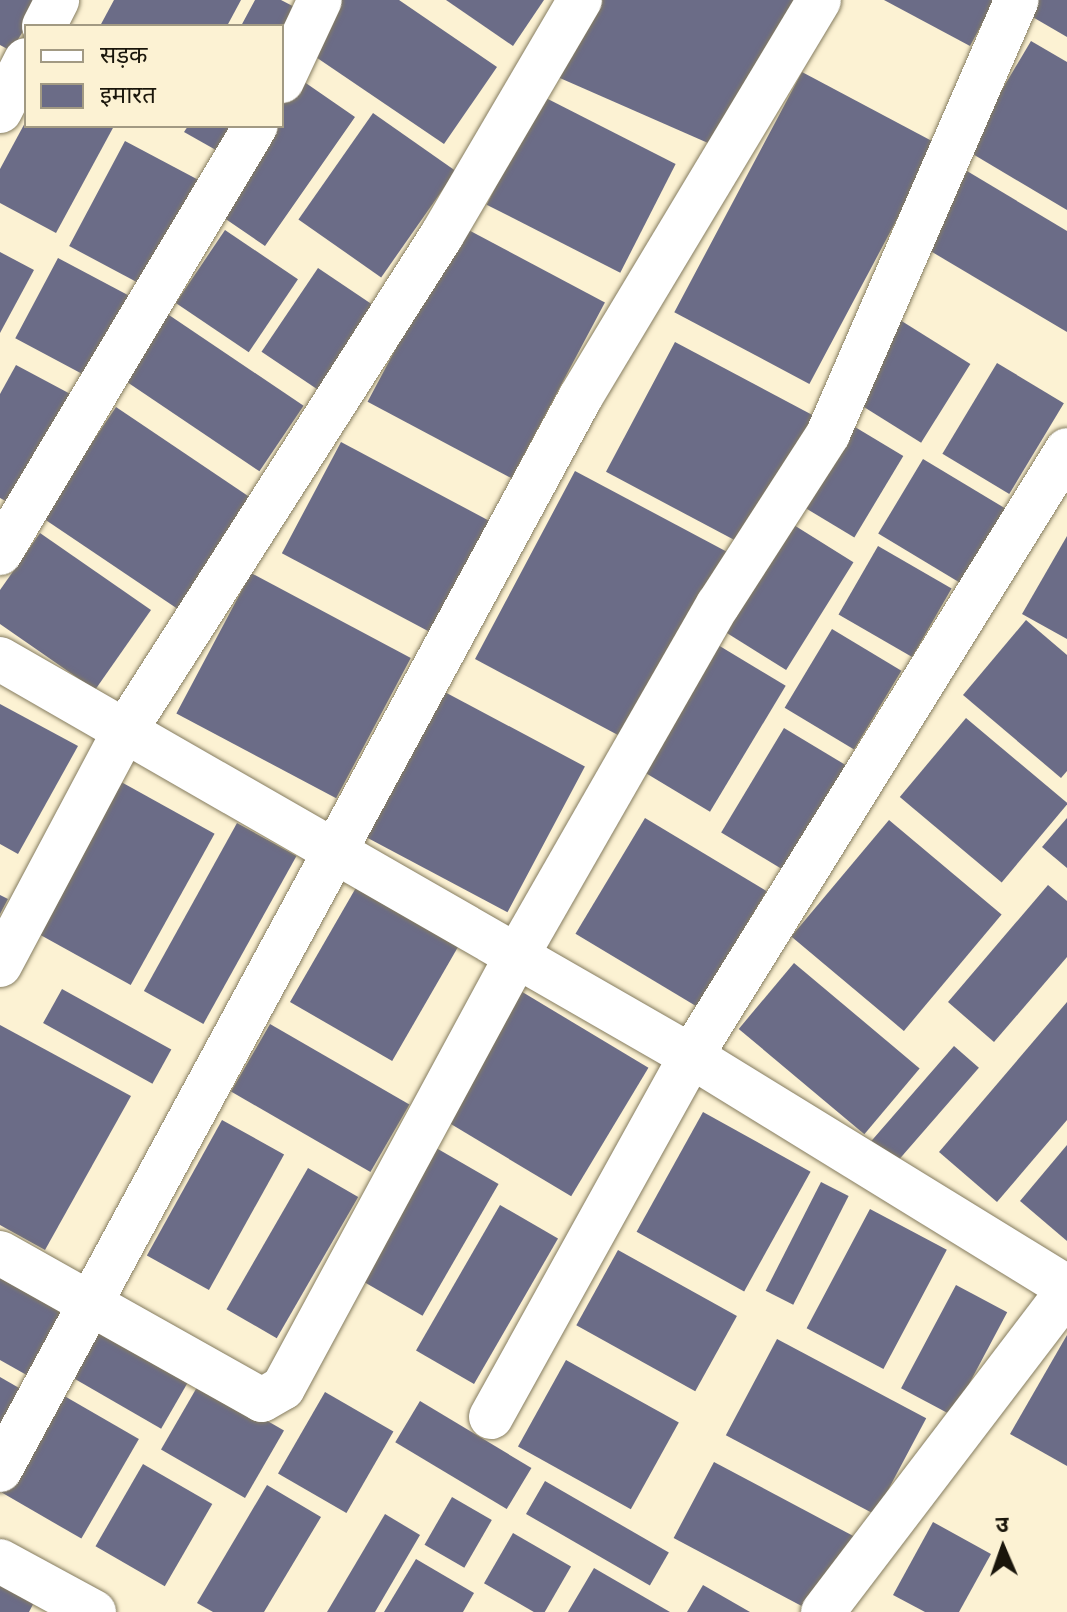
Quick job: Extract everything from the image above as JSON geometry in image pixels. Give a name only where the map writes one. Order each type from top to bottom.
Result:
[{"type":"street","points":[[45,24],[57,0]]},
{"type":"street","points":[[284,77],[320,0]]},
{"type":"street","points":[[0,965],[123,734],[442,235],[580,0]]},
{"type":"street","points":[[0,1470],[580,398],[819,0]]},
{"type":"street","points":[[0,1253],[262,1400],[283,1388],[516,957],[718,605],[828,434],[1017,0]]},
{"type":"street","points":[[0,111],[24,64]]},
{"type":"street","points":[[0,553],[255,128]]},
{"type":"street","points":[[491,1417],[691,1056],[1067,450]]},
{"type":"street","points":[[0,659],[123,734],[691,1056],[1067,1289],[823,1612]]},
{"type":"street","points":[[0,1561],[94,1612]]},
{"type":"building","points":[[0,0],[42,0],[27,24],[24,24],[24,30],[11,51],[0,45]]},
{"type":"building","points":[[114,0],[241,0],[228,24],[101,24]]},
{"type":"building","points":[[255,0],[281,0],[308,14],[284,58],[284,24],[242,24]]},
{"type":"building","points":[[333,0],[399,0],[497,67],[444,144],[301,47]]},
{"type":"building","points":[[446,0],[544,0],[513,46]]},
{"type":"building","points":[[593,0],[796,0],[708,143],[553,75]]},
{"type":"building","points":[[884,0],[995,0],[970,46]]},
{"type":"building","points":[[1031,0],[1067,0],[1067,37],[1024,12]]},
{"type":"building","points":[[1031,41],[1067,62],[1067,210],[966,150]]},
{"type":"building","points":[[802,72],[937,144],[809,384],[674,312]]},
{"type":"building","points":[[300,79],[355,117],[265,246],[211,209],[267,128],[284,128],[284,103]]},
{"type":"building","points":[[542,96],[676,164],[620,273],[487,205]]},
{"type":"building","points":[[373,113],[456,171],[381,277],[298,219]]},
{"type":"building","points":[[24,125],[24,128],[113,128],[56,233],[0,203],[0,169]]},
{"type":"building","points":[[187,128],[246,128],[230,158],[184,132]]},
{"type":"building","points":[[125,141],[201,181],[145,286],[69,246]]},
{"type":"building","points":[[967,171],[1067,231],[1067,332],[922,246]]},
{"type":"building","points":[[461,226],[605,303],[511,478],[368,402]]},
{"type":"building","points":[[225,230],[298,279],[249,352],[176,303]]},
{"type":"building","points":[[0,252],[34,270],[0,333]]},
{"type":"building","points":[[58,258],[142,303],[99,383],[15,338]]},
{"type":"building","points":[[318,268],[386,314],[330,398],[262,352]]},
{"type":"building","points":[[166,313],[304,406],[259,471],[122,378]]},
{"type":"building","points":[[900,320],[970,364],[921,443],[851,399]]},
{"type":"building","points":[[675,342],[818,418],[749,548],[606,472]]},
{"type":"building","points":[[997,363],[1064,403],[1009,494],[942,454]]},
{"type":"building","points":[[16,365],[76,397],[17,507],[0,498],[0,394]]},
{"type":"building","points":[[116,407],[254,500],[179,610],[42,517]]},
{"type":"building","points":[[845,421],[903,456],[854,537],[796,502]]},
{"type":"building","points":[[341,442],[495,524],[435,635],[282,553]]},
{"type":"building","points":[[923,459],[1016,515],[971,589],[878,534]]},
{"type":"building","points":[[575,471],[728,552],[628,740],[475,659]]},
{"type":"building","points":[[789,522],[853,562],[786,670],[722,630]]},
{"type":"building","points":[[40,533],[151,610],[95,690],[0,624],[0,590]]},
{"type":"building","points":[[1067,536],[1067,639],[1022,614]]},
{"type":"building","points":[[878,546],[952,588],[912,657],[838,614]]},
{"type":"building","points":[[251,573],[411,658],[336,798],[176,713]]},
{"type":"building","points":[[1026,620],[1067,655],[1067,771],[1061,778],[963,695]]},
{"type":"building","points":[[832,629],[901,671],[854,750],[785,708]]},
{"type":"building","points":[[718,645],[786,686],[710,812],[642,771]]},
{"type":"building","points":[[441,690],[585,767],[507,912],[364,836]]},
{"type":"building","points":[[0,704],[78,746],[18,854],[0,844]]},
{"type":"building","points":[[966,718],[1067,803],[1002,882],[900,797]]},
{"type":"building","points":[[784,728],[850,768],[787,872],[721,833]]},
{"type":"building","points":[[114,778],[215,834],[131,985],[30,929]]},
{"type":"building","points":[[645,818],[767,891],[697,1007],[575,934]]},
{"type":"building","points":[[1067,818],[1067,868],[1042,847]]},
{"type":"building","points":[[889,820],[1002,914],[904,1031],[791,936]]},
{"type":"building","points":[[237,823],[296,856],[203,1024],[144,991]]},
{"type":"building","points":[[361,879],[463,938],[392,1061],[290,1002]]},
{"type":"building","points":[[1048,885],[1067,901],[1067,957],[994,1042],[948,1002]]},
{"type":"building","points":[[0,895],[8,899],[0,914]]},
{"type":"building","points":[[794,963],[920,1068],[864,1134],[739,1029]]},
{"type":"building","points":[[62,989],[171,1050],[152,1084],[43,1023]]},
{"type":"building","points":[[519,990],[648,1068],[571,1196],[442,1119]]},
{"type":"building","points":[[1067,1002],[1067,1120],[997,1202],[939,1152]]},
{"type":"building","points":[[270,1024],[409,1104],[370,1172],[231,1092]]},
{"type":"building","points":[[0,1025],[131,1096],[45,1250],[0,1225]]},
{"type":"building","points":[[954,1046],[979,1068],[896,1163],[871,1141]]},
{"type":"building","points":[[703,1112],[811,1172],[744,1291],[637,1232]]},
{"type":"building","points":[[222,1120],[284,1154],[209,1290],[147,1256]]},
{"type":"building","points":[[431,1145],[499,1184],[423,1316],[355,1277]]},
{"type":"building","points":[[1067,1145],[1067,1241],[1020,1201]]},
{"type":"building","points":[[308,1168],[358,1197],[277,1338],[227,1309]]},
{"type":"building","points":[[821,1182],[849,1196],[793,1305],[766,1291]]},
{"type":"building","points":[[500,1205],[558,1238],[474,1384],[416,1350]]},
{"type":"building","points":[[870,1209],[947,1250],[883,1369],[807,1328]]},
{"type":"building","points":[[618,1250],[737,1316],[695,1391],[576,1325]]},
{"type":"building","points":[[0,1266],[78,1312],[39,1382],[0,1360]]},
{"type":"building","points":[[956,1285],[1007,1312],[952,1416],[901,1388]]},
{"type":"building","points":[[98,1316],[194,1372],[161,1429],[65,1373]]},
{"type":"building","points":[[1067,1335],[1067,1466],[1010,1434]]},
{"type":"building","points":[[777,1339],[926,1418],[875,1515],[726,1435]]},
{"type":"building","points":[[566,1360],[679,1423],[631,1509],[518,1447]]},
{"type":"building","points":[[0,1377],[33,1396],[0,1455]]},
{"type":"building","points":[[200,1382],[284,1430],[245,1498],[161,1450]]},
{"type":"building","points":[[54,1390],[139,1439],[81,1539],[0,1492],[0,1484]]},
{"type":"building","points":[[325,1392],[393,1432],[346,1513],[278,1473]]},
{"type":"building","points":[[420,1401],[531,1468],[507,1509],[395,1442]]},
{"type":"building","points":[[714,1462],[855,1537],[815,1612],[674,1538]]},
{"type":"building","points":[[143,1464],[212,1504],[165,1586],[96,1546]]},
{"type":"building","points":[[545,1481],[669,1552],[650,1585],[526,1514]]},
{"type":"building","points":[[267,1485],[321,1517],[264,1612],[213,1612],[197,1603]]},
{"type":"building","points":[[452,1497],[492,1520],[464,1568],[425,1545]]},
{"type":"building","points":[[385,1514],[420,1535],[375,1612],[327,1612]]},
{"type":"building","points":[[933,1522],[991,1554],[959,1612],[925,1612],[893,1595]]},
{"type":"building","points":[[513,1533],[571,1566],[545,1612],[534,1612],[484,1583]]},
{"type":"building","points":[[416,1559],[474,1593],[463,1612],[384,1612]]},
{"type":"building","points":[[0,1568],[41,1589],[29,1612],[0,1612]]},
{"type":"building","points":[[594,1568],[670,1612],[568,1612]]},
{"type":"building","points":[[703,1585],[750,1612],[687,1612]]}]
